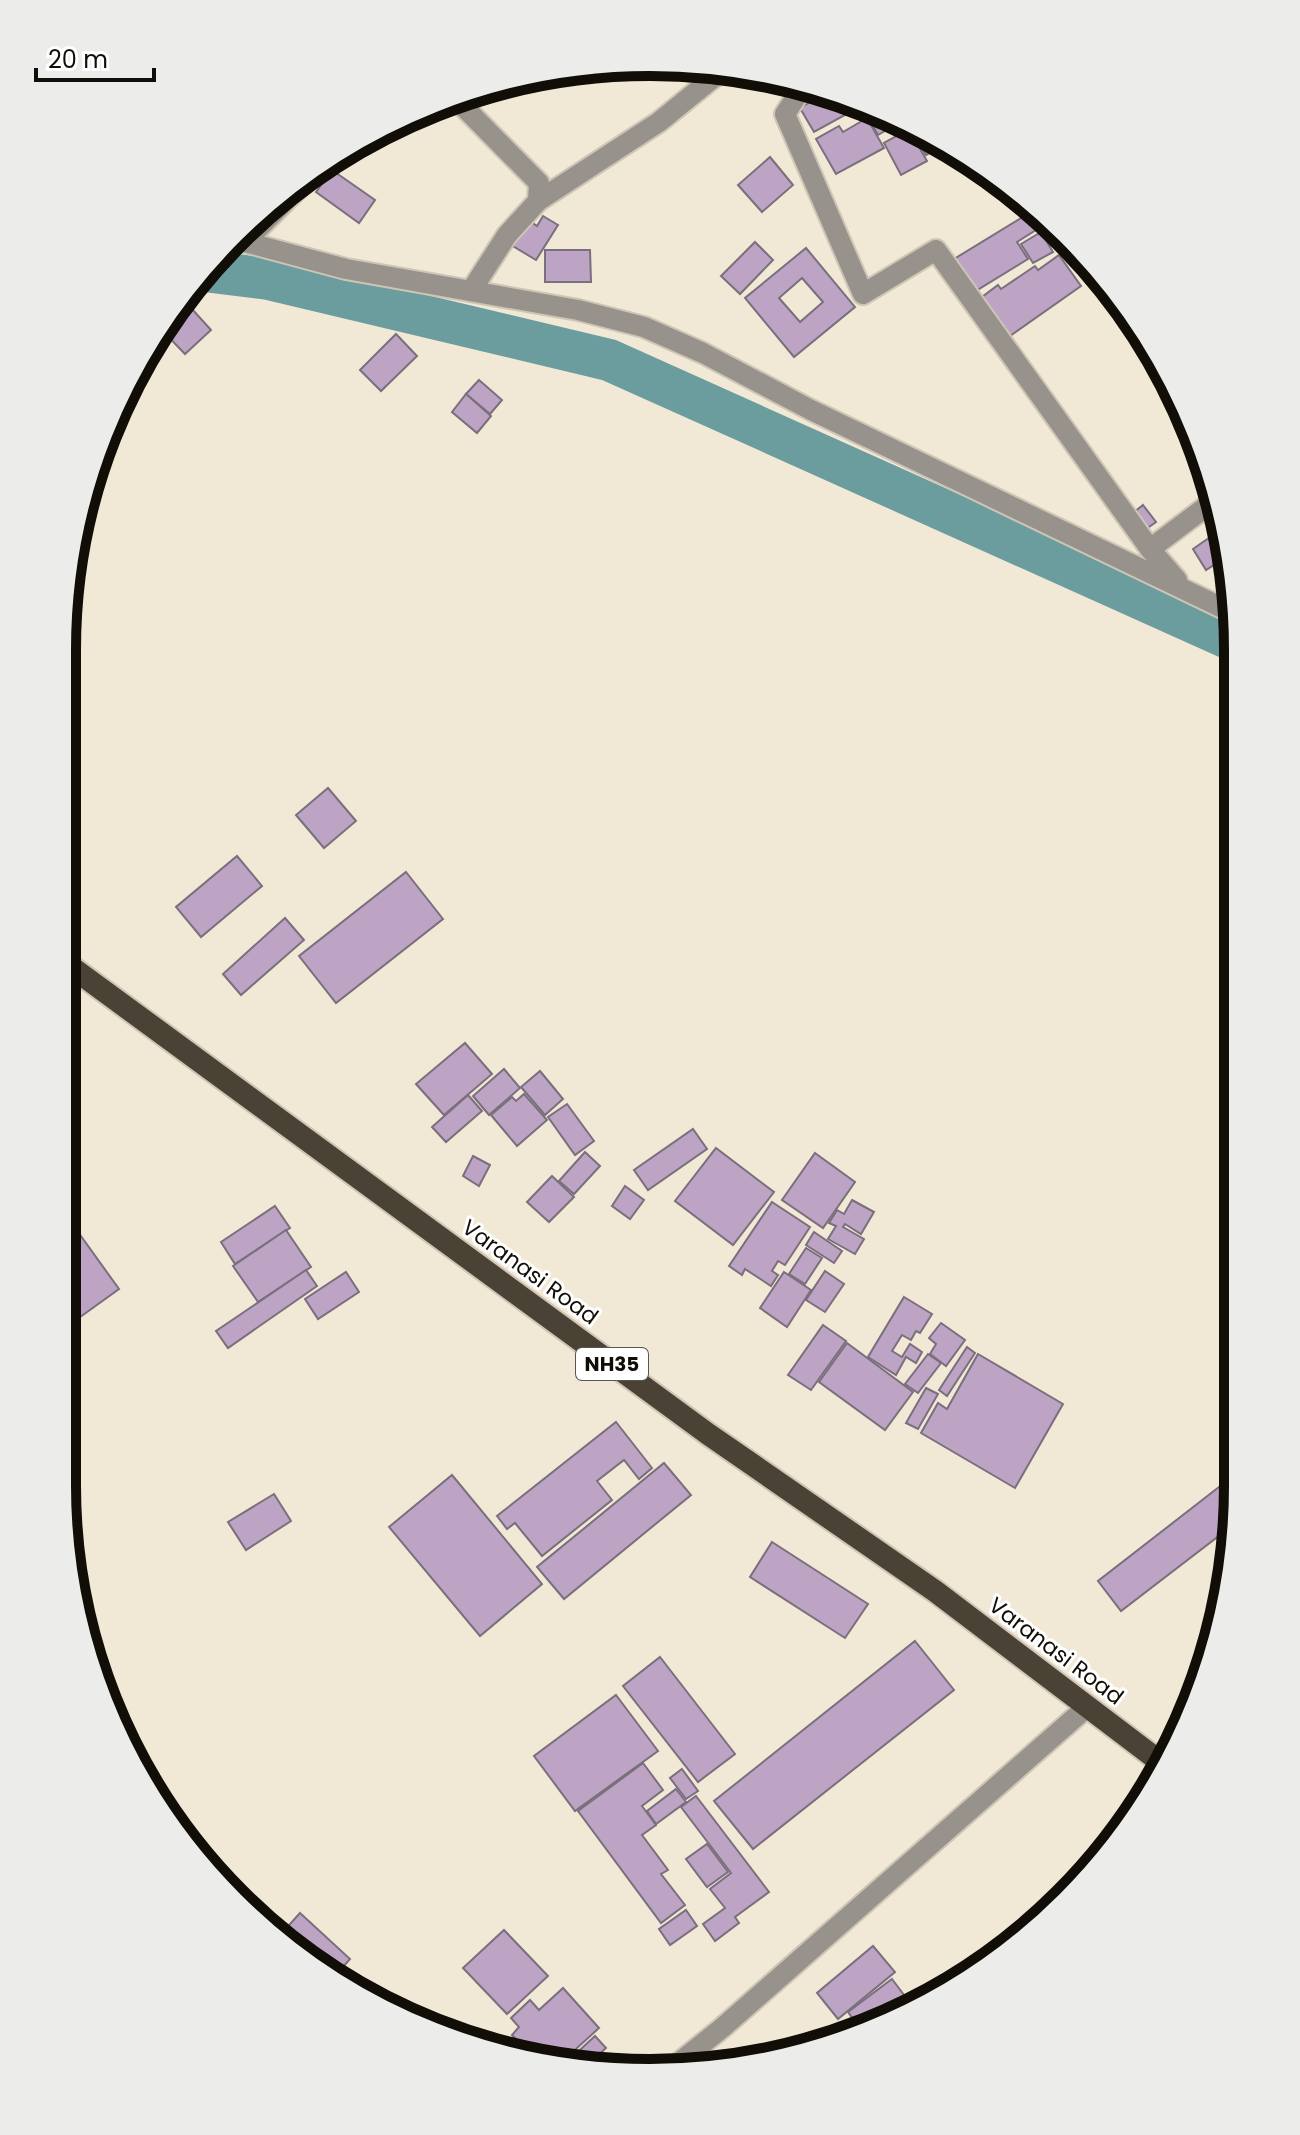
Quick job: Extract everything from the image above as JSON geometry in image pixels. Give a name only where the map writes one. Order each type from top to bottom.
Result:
[{"type":"highway","name":"Varanasi Road","points":[[76,971],[695,1425],[935,1591],[1155,1758]]},
{"type":"street","points":[[471,291],[507,235],[538,201],[659,122],[711,79]]},
{"type":"street","points":[[797,96],[785,114],[863,294],[936,250],[1150,549],[1185,589]]},
{"type":"street","points":[[463,107],[539,183],[538,201]]},
{"type":"street","points":[[244,244],[346,269],[578,310],[644,327],[1223,608]]},
{"type":"street","points":[[1150,549],[1205,507]]},
{"type":"street","points":[[684,2058],[1087,1707]]},
{"type":"building","points":[[813,100],[850,112],[814,132],[800,108]]},
{"type":"building","points":[[866,118],[884,148],[836,174],[816,139],[839,126],[843,132]]},
{"type":"building","points":[[869,120],[889,129],[878,135]]},
{"type":"building","points":[[901,134],[916,142],[927,161],[901,175],[884,143]]},
{"type":"building","points":[[919,143],[933,151],[926,155]]},
{"type":"building","points":[[770,157],[793,185],[762,212],[738,185]]},
{"type":"building","points":[[334,171],[375,200],[359,223],[316,192]]},
{"type":"building","points":[[543,216],[558,225],[536,260],[511,245],[527,219],[537,226]]},
{"type":"building","points":[[1025,216],[1036,230],[1017,242],[1028,259],[974,292],[954,259]]},
{"type":"building","points":[[1041,232],[1053,252],[1033,263],[1021,244]]},
{"type":"building","points":[[755,242],[773,260],[740,294],[721,276]]},
{"type":"building","points":[[806,248],[855,307],[794,357],[745,298]],"holes":[[[802,278],[823,302],[800,322],[779,298]]]},
{"type":"building","points":[[545,250],[590,250],[591,282],[545,282]]},
{"type":"building","points":[[1059,255],[1081,286],[1010,336],[982,297],[998,285],[1001,289],[1035,266],[1038,270]]},
{"type":"building","points":[[190,307],[211,330],[185,354],[169,337]]},
{"type":"building","points":[[396,334],[417,356],[381,391],[360,370]]},
{"type":"building","points":[[479,380],[502,400],[490,414],[466,394]]},
{"type":"building","points":[[466,394],[491,416],[477,433],[452,412]]},
{"type":"building","points":[[1143,505],[1156,522],[1142,532],[1129,516]]},
{"type":"building","points":[[1208,516],[1212,533],[1203,519]]},
{"type":"building","points":[[1212,535],[1217,563],[1206,570],[1193,549]]},
{"type":"building","points":[[328,788],[356,821],[324,848],[296,815]]},
{"type":"building","points":[[237,856],[262,886],[201,937],[176,907]]},
{"type":"building","points":[[406,872],[443,919],[336,1003],[299,956]]},
{"type":"building","points":[[285,918],[304,940],[241,995],[223,974]]},
{"type":"building","points":[[465,1043],[492,1074],[444,1115],[416,1084]]},
{"type":"building","points":[[504,1069],[520,1088],[489,1115],[473,1096]]},
{"type":"building","points":[[540,1071],[563,1099],[545,1115],[521,1087]]},
{"type":"building","points":[[524,1094],[547,1120],[517,1146],[491,1115],[512,1097],[516,1101]]},
{"type":"building","points":[[468,1095],[482,1111],[446,1142],[432,1127]]},
{"type":"building","points":[[567,1104],[594,1141],[575,1155],[548,1117]]},
{"type":"building","points":[[693,1129],[707,1149],[648,1190],[634,1170]]},
{"type":"building","points":[[716,1148],[774,1192],[733,1245],[675,1201]]},
{"type":"building","points":[[585,1152],[600,1166],[574,1194],[559,1181]]},
{"type":"building","points":[[815,1153],[855,1182],[823,1228],[782,1200]]},
{"type":"building","points":[[473,1156],[490,1165],[479,1186],[463,1176]]},
{"type":"building","points":[[552,1176],[574,1197],[549,1222],[527,1202]]},
{"type":"building","points":[[625,1186],[644,1200],[630,1219],[612,1206]]},
{"type":"building","points":[[852,1200],[874,1212],[861,1234],[845,1224],[843,1227],[864,1239],[855,1254],[828,1239],[836,1226],[829,1223],[837,1210],[844,1214]]},
{"type":"building","points":[[772,1202],[810,1227],[785,1265],[778,1261],[772,1271],[778,1275],[771,1286],[745,1269],[742,1275],[729,1266]]},
{"type":"building","points":[[275,1206],[290,1228],[235,1264],[221,1242]]},
{"type":"building","points":[[76,1229],[119,1289],[76,1320]]},
{"type":"building","points":[[286,1230],[311,1267],[258,1302],[233,1266]]},
{"type":"building","points":[[814,1232],[842,1251],[834,1263],[806,1245]]},
{"type":"building","points":[[806,1248],[822,1258],[805,1284],[789,1274]]},
{"type":"building","points":[[306,1270],[317,1286],[228,1348],[216,1331]]},
{"type":"building","points":[[825,1271],[844,1284],[825,1312],[806,1300]]},
{"type":"building","points":[[346,1272],[359,1292],[318,1319],[305,1299]]},
{"type":"building","points":[[784,1272],[811,1290],[787,1327],[760,1308]]},
{"type":"building","points":[[904,1297],[932,1314],[920,1333],[916,1331],[911,1340],[902,1335],[892,1351],[902,1357],[910,1344],[922,1352],[916,1363],[906,1357],[896,1375],[868,1357]]},
{"type":"building","points":[[941,1323],[965,1340],[946,1366],[930,1354],[936,1344],[929,1338]]},
{"type":"building","points":[[823,1325],[846,1341],[811,1390],[788,1375]]},
{"type":"building","points":[[847,1343],[913,1392],[885,1430],[819,1382]]},
{"type":"building","points":[[967,1347],[975,1353],[947,1396],[939,1390]]},
{"type":"building","points":[[928,1354],[941,1363],[918,1393],[905,1384]]},
{"type":"building","points":[[978,1354],[1063,1404],[1015,1488],[921,1433],[938,1403],[947,1409]]},
{"type":"building","points":[[926,1388],[938,1394],[918,1429],[906,1423]]},
{"type":"building","points":[[616,1422],[652,1468],[639,1479],[624,1460],[597,1481],[612,1500],[542,1556],[515,1523],[507,1529],[497,1516]]},
{"type":"building","points":[[664,1463],[691,1495],[564,1599],[537,1567]]},
{"type":"building","points":[[452,1475],[542,1584],[480,1636],[389,1527]]},
{"type":"building","points":[[1224,1483],[1222,1534],[1121,1611],[1098,1581]]},
{"type":"building","points":[[274,1494],[291,1521],[246,1550],[228,1522]]},
{"type":"building","points":[[772,1542],[868,1604],[845,1638],[750,1577]]},
{"type":"building","points":[[915,1641],[954,1690],[753,1849],[714,1801]]},
{"type":"building","points":[[660,1657],[735,1754],[698,1782],[623,1686]]},
{"type":"building","points":[[616,1695],[658,1751],[575,1811],[534,1756]]},
{"type":"building","points":[[643,1763],[663,1790],[642,1806],[656,1825],[642,1835],[668,1870],[661,1874],[685,1905],[661,1923],[578,1811]]},
{"type":"building","points":[[682,1769],[698,1791],[686,1799],[670,1778]]},
{"type":"building","points":[[676,1789],[686,1802],[656,1824],[647,1811]]},
{"type":"building","points":[[696,1796],[769,1892],[735,1917],[739,1923],[715,1941],[703,1924],[725,1908],[710,1889],[731,1873],[681,1807]]},
{"type":"building","points":[[707,1844],[728,1872],[707,1887],[686,1859]]},
{"type":"building","points":[[686,1910],[697,1926],[670,1945],[659,1929]]},
{"type":"building","points":[[300,1913],[350,1959],[342,1969],[286,1928]]},
{"type":"building","points":[[504,1930],[548,1976],[507,2014],[463,1968]]},
{"type":"building","points":[[873,1946],[895,1972],[838,2019],[817,1993]]},
{"type":"building","points":[[892,1979],[904,1995],[889,2007],[854,2021],[848,2012]]},
{"type":"building","points":[[563,1988],[599,2028],[571,2053],[520,2044],[512,2035],[519,2027],[511,2018],[530,2000],[539,2010]]},
{"type":"building","points":[[595,2036],[606,2048],[597,2056],[575,2054]]},
{"type":"waterway","points":[[217,273],[269,279],[609,360],[1224,636]]}]
